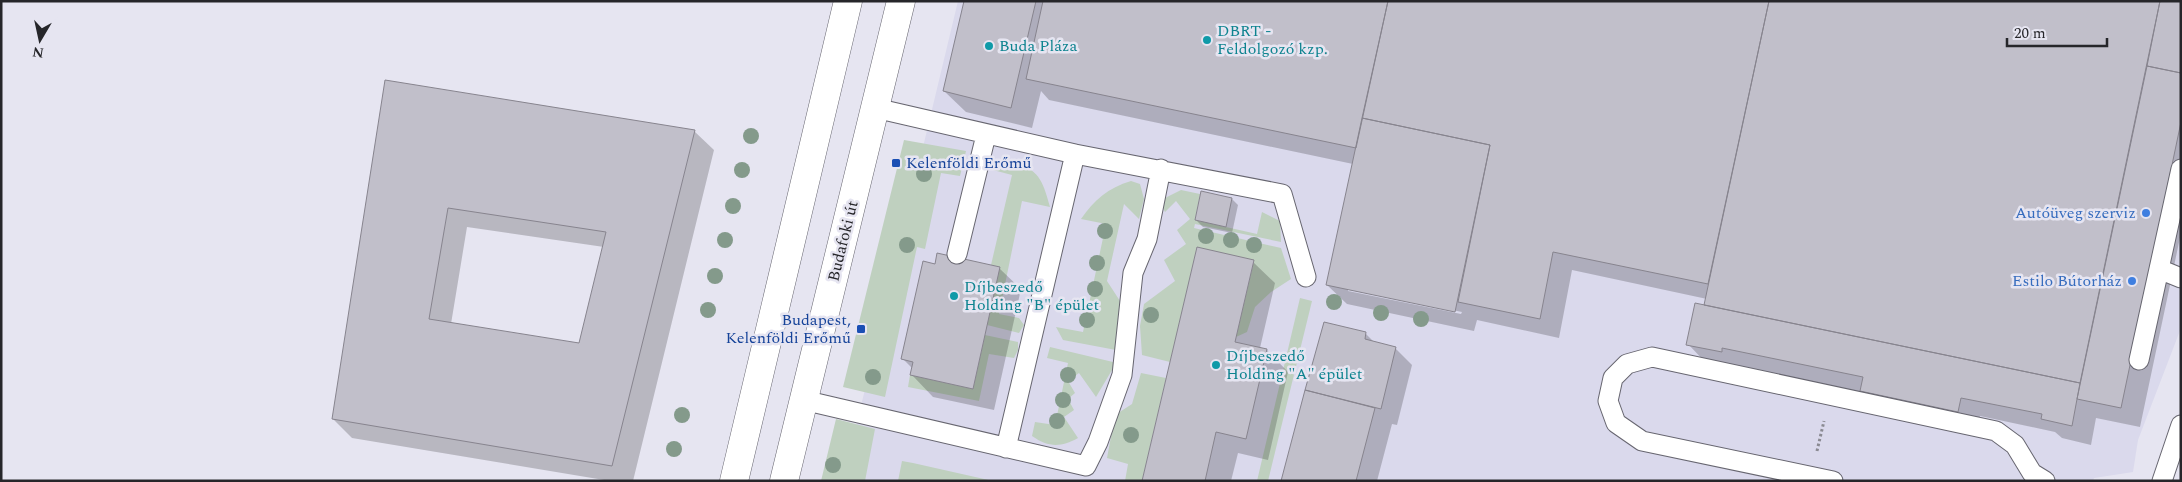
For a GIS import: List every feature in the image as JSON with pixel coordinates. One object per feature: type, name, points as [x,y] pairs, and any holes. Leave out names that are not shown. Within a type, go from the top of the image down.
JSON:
[{"type":"main road","points":[[734,481],[848,1]]},
{"type":"main road","name":"Budafoki út","points":[[784,481],[902,1]]},
{"type":"lane","points":[[875,108],[1075,154],[1282,194],[1306,277]]},
{"type":"lane","points":[[958,254],[986,134]]},
{"type":"lane","points":[[1006,448],[1075,154]]},
{"type":"lane","points":[[2139,360],[2181,169]]},
{"type":"lane","points":[[804,400],[1086,466],[1098,442],[1122,375],[1133,273],[1147,238],[1161,170]]},
{"type":"lane","points":[[2159,269],[2181,278]]},
{"type":"lane","points":[[1833,481],[1642,441],[1616,423],[1608,401],[1613,378],[1627,364],[1652,357],[1996,431],[2015,446],[2032,473],[2045,481]]},
{"type":"lane","points":[[2162,481],[2181,425]]},
{"type":"path","points":[[1812,476],[1830,396]]},
{"type":"shaded area","points":[[958,1],[2181,1],[2181,328],[2138,440],[2133,472],[2094,478],[2093,481],[843,481]]},
{"type":"green space","points":[[904,140],[966,151],[960,176],[941,173],[925,249],[917,247],[885,397],[843,387]]},
{"type":"green space","points":[[1000,159],[1029,168],[1035,173],[1047,195],[1050,207],[1022,201],[999,314],[1019,318],[1024,325],[1019,333],[987,325],[999,267],[991,265],[1012,175],[993,170],[994,163]]},
{"type":"green space","points":[[1131,181],[1140,184],[1144,199],[1139,219],[1124,204],[1107,281],[1120,301],[1116,350],[1063,340],[1056,327],[1083,332],[1106,224],[1081,219],[1091,206],[1108,191]]},
{"type":"green space","points":[[1181,190],[1200,194],[1195,220],[1257,234],[1262,212],[1280,221],[1281,242],[1195,224],[1194,228],[1281,248],[1291,279],[1271,292],[1255,307],[1247,332],[1236,337],[1254,261],[1197,248],[1170,362],[1142,355],[1140,326],[1144,304],[1175,281],[1164,260],[1186,244],[1177,230],[1190,219],[1176,201],[1165,212],[1161,204],[1165,198]]},
{"type":"green space","points":[[1300,298],[1312,301],[1268,481],[1257,481]]},
{"type":"green space","points":[[985,335],[1018,342],[1018,350],[1014,358],[989,354],[979,401],[908,387],[910,375],[973,389]]},
{"type":"green space","points":[[1050,347],[1113,362],[1115,365],[1096,397],[1079,373],[1068,381],[1075,393],[1068,399],[1074,410],[1064,417],[1078,438],[1060,445],[1049,444],[1032,436],[1035,422],[1055,425],[1068,363],[1047,358]]},
{"type":"green space","points":[[1141,373],[1166,378],[1142,481],[1125,481],[1128,464],[1107,458],[1115,415],[1132,404]]},
{"type":"green space","points":[[836,419],[875,429],[865,481],[821,481]]},
{"type":"green space","points":[[902,461],[913,463],[993,481],[898,481]]},
{"type":"building","name":"Buda Pláza","points":[[964,1],[1036,1],[1011,108],[943,91]]},
{"type":"building","name":"DBRT - Feldolgozó kzp.","points":[[1043,1],[1388,1],[1356,148],[1026,79]]},
{"type":"building","points":[[1388,1],[1769,1],[1708,284],[1553,252],[1540,319],[1458,302],[1490,145],[1362,118]]},
{"type":"building","points":[[1769,1],[2160,1],[2080,383],[1704,305]]},
{"type":"building","points":[[2160,1],[2181,1],[2181,73],[2147,66]]},
{"type":"building","points":[[2147,66],[2181,73],[2181,122],[2121,408],[2077,399]]},
{"type":"building","points":[[385,80],[695,130],[612,466],[332,419]],"holes":[[[448,208],[606,232],[579,343],[429,319]]]},
{"type":"building","points":[[1362,118],[1490,145],[1455,312],[1326,285]]},
{"type":"building","points":[[1201,191],[1232,198],[1226,227],[1195,220]]},
{"type":"building","name":"Díjbeszedő Holding \"A\" épület","points":[[1197,247],[1254,260],[1235,342],[1267,349],[1246,439],[1216,432],[1205,481],[1142,481]]},
{"type":"building","name":"Díjbeszedő Holding \"B\" épület","points":[[937,253],[1000,267],[973,389],[910,375],[913,362],[901,359],[923,261],[935,264]]},
{"type":"building","points":[[1695,303],[2080,383],[2072,426],[2041,419],[2042,414],[1961,398],[1958,412],[1860,391],[1863,377],[1722,348],[1722,352],[1686,345]]},
{"type":"building","points":[[1324,322],[1366,332],[1365,339],[1396,347],[1381,409],[1305,390]]},
{"type":"building","points":[[1305,390],[1375,408],[1356,481],[1281,481]]},
{"type":"place","name":"DBRT - Feldolgozó kzp.","points":[[1207,40]]},
{"type":"place","name":"Buda Pláza","points":[[989,46]]},
{"type":"place","name":"Kelenföldi Erőmű","points":[[896,163]]},
{"type":"place","name":"Autóüveg szerviz","points":[[2146,213]]},
{"type":"place","name":"Estilo Bútorház","points":[[2132,281]]},
{"type":"place","name":"Díjbeszedő Holding \"B\" épület","points":[[954,296]]},
{"type":"place","name":"Budapest, Kelenföldi Erőmű","points":[[861,329]]},
{"type":"place","name":"Díjbeszedő Holding \"A\" épület","points":[[1216,365]]}]
